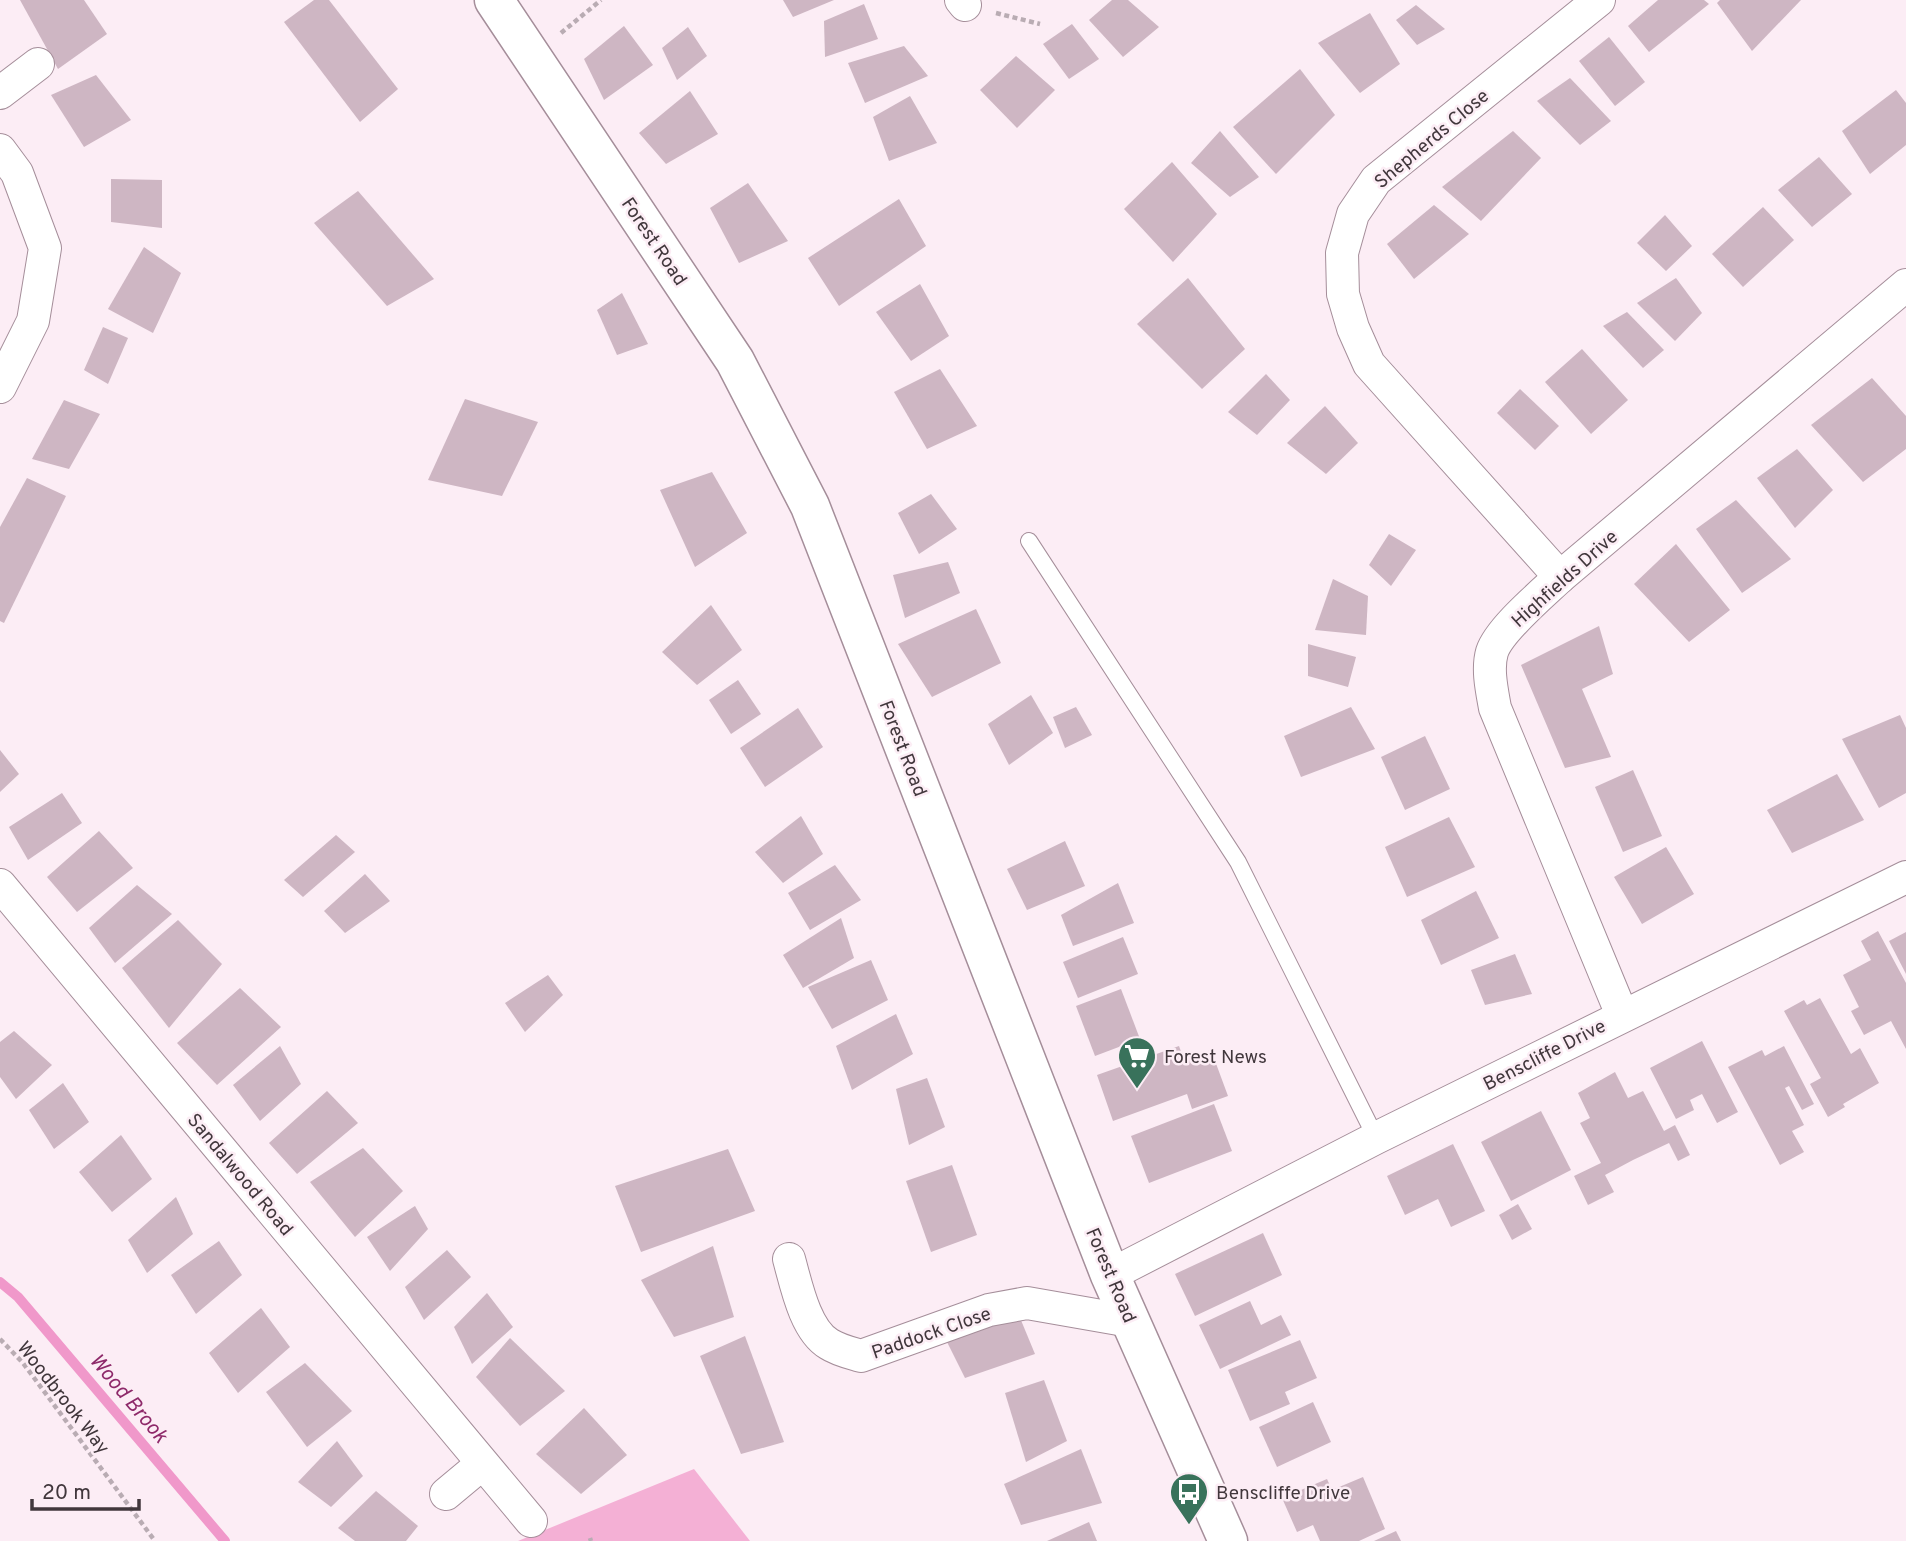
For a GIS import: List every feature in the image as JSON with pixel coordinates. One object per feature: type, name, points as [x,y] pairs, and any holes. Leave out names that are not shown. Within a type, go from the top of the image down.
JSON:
[{"type":"street","name":"Forest Road","points":[[494,0],[735,361],[810,506],[1110,1275],[1228,1541]]},
{"type":"street","name":"Shepherds Close","points":[[1560,577],[1368,363],[1353,328],[1343,294],[1342,253],[1353,214],[1376,180],[1599,0]]},
{"type":"street","points":[[0,93],[38,64]]},
{"type":"street","points":[[0,150],[17,173],[44,248],[33,321],[0,387]]},
{"type":"street","name":"Highfields Drive","points":[[1622,1015],[1495,708],[1491,678],[1492,651],[1509,626],[1560,577],[1906,285]]},
{"type":"street","name":"Benscliffe Drive","points":[[1110,1275],[1376,1138],[1906,877]]},
{"type":"street","name":"Sandalwood Road","points":[[0,885],[531,1521]]},
{"type":"street","name":"Paddock Close","points":[[789,1259],[801,1301],[814,1329],[827,1344],[861,1356],[989,1310],[1027,1303],[1130,1321]]},
{"type":"street","points":[[446,1494],[482,1464]]},
{"type":"lane","points":[[1029,541],[1238,862],[1376,1138]]},
{"type":"path","points":[[531,58],[601,0]]},
{"type":"path","points":[[963,2],[1040,24]]},
{"type":"path","name":"Woodbrook Way","points":[[0,1339],[23,1363],[155,1541]]},
{"type":"shaded area","points":[[694,1469],[750,1541],[518,1541]]},
{"type":"building","points":[[20,0],[84,0],[107,34],[58,69]]},
{"type":"building","points":[[314,0],[329,0],[398,89],[360,122],[284,22]]},
{"type":"building","points":[[783,0],[834,0],[793,17]]},
{"type":"building","points":[[1112,0],[1128,0],[1159,27],[1123,57],[1089,20]]},
{"type":"building","points":[[1658,0],[1704,0],[1709,4],[1649,52],[1628,26]]},
{"type":"building","points":[[1720,0],[1801,0],[1752,51],[1717,3]]},
{"type":"building","points":[[864,4],[878,39],[825,57],[824,21]]},
{"type":"building","points":[[1416,5],[1445,29],[1417,45],[1396,20]]},
{"type":"building","points":[[1370,13],[1400,64],[1360,93],[1318,43]]},
{"type":"building","points":[[1072,24],[1099,59],[1069,79],[1043,44]]},
{"type":"building","points":[[624,26],[653,65],[604,100],[584,59]]},
{"type":"building","points":[[688,27],[707,56],[677,80],[662,48]]},
{"type":"building","points":[[1609,37],[1645,82],[1615,106],[1579,61]]},
{"type":"building","points":[[904,46],[928,76],[865,103],[848,63]]},
{"type":"building","points":[[1016,56],[1055,90],[1017,128],[980,90]]},
{"type":"building","points":[[1300,69],[1335,115],[1276,174],[1233,127]]},
{"type":"building","points":[[96,75],[131,120],[84,147],[51,95]]},
{"type":"building","points":[[1570,78],[1611,121],[1580,145],[1537,101]]},
{"type":"building","points":[[1896,90],[1906,103],[1906,145],[1870,174],[1842,131]]},
{"type":"building","points":[[690,91],[718,134],[666,164],[639,133]]},
{"type":"building","points":[[910,96],[937,143],[889,161],[873,117]]},
{"type":"building","points":[[1220,131],[1259,177],[1230,197],[1191,163]]},
{"type":"building","points":[[1513,131],[1541,158],[1481,221],[1442,187]]},
{"type":"building","points":[[1819,157],[1852,194],[1812,227],[1778,190]]},
{"type":"building","points":[[1172,162],[1217,214],[1173,262],[1124,209]]},
{"type":"building","points":[[111,179],[162,180],[162,228],[111,222]]},
{"type":"building","points":[[748,183],[788,241],[739,263],[710,208]]},
{"type":"building","points":[[358,191],[434,279],[387,306],[314,223]]},
{"type":"building","points":[[899,199],[926,246],[839,306],[808,258]]},
{"type":"building","points":[[1434,205],[1469,234],[1414,279],[1387,244]]},
{"type":"building","points":[[1763,207],[1794,240],[1743,287],[1712,254]]},
{"type":"building","points":[[1665,215],[1692,246],[1666,271],[1637,243]]},
{"type":"building","points":[[144,247],[181,273],[153,333],[108,309]]},
{"type":"building","points":[[1188,278],[1245,349],[1202,389],[1137,324]]},
{"type":"building","points":[[1676,278],[1702,313],[1675,341],[1637,303]]},
{"type":"building","points":[[920,284],[949,336],[911,361],[876,312]]},
{"type":"building","points":[[622,293],[648,344],[617,355],[597,310]]},
{"type":"building","points":[[1627,312],[1664,350],[1643,368],[1603,326]]},
{"type":"building","points":[[103,327],[128,338],[108,384],[84,370]]},
{"type":"building","points":[[1582,349],[1628,400],[1591,434],[1545,382]]},
{"type":"building","points":[[940,369],[977,426],[927,449],[894,392]]},
{"type":"building","points":[[1266,374],[1290,400],[1257,435],[1228,412]]},
{"type":"building","points":[[1872,378],[1906,416],[1906,449],[1863,482],[1811,425]]},
{"type":"building","points":[[1520,389],[1559,426],[1535,450],[1497,413]]},
{"type":"building","points":[[465,399],[538,422],[502,496],[428,480]]},
{"type":"building","points":[[64,400],[100,414],[69,469],[32,459]]},
{"type":"building","points":[[1325,406],[1358,443],[1326,474],[1287,443]]},
{"type":"building","points":[[1797,449],[1833,490],[1795,528],[1757,478]]},
{"type":"building","points":[[712,472],[747,533],[695,567],[660,490]]},
{"type":"building","points":[[27,478],[66,496],[4,623],[0,621],[0,527]]},
{"type":"building","points":[[931,494],[957,529],[919,554],[898,513]]},
{"type":"building","points":[[1736,500],[1791,559],[1742,593],[1696,529]]},
{"type":"building","points":[[1389,534],[1416,550],[1391,586],[1369,565]]},
{"type":"building","points":[[1676,544],[1730,610],[1689,642],[1634,584]]},
{"type":"building","points":[[948,562],[960,593],[905,618],[893,575]]},
{"type":"building","points":[[1333,579],[1368,596],[1366,635],[1315,630]]},
{"type":"building","points":[[711,605],[742,650],[697,685],[662,652]]},
{"type":"building","points":[[976,609],[1001,663],[932,697],[898,644]]},
{"type":"building","points":[[1599,626],[1613,674],[1582,689],[1611,757],[1565,768],[1521,665]]},
{"type":"building","points":[[1308,644],[1356,657],[1348,687],[1308,676]]},
{"type":"building","points":[[738,680],[761,714],[731,734],[709,700]]},
{"type":"building","points":[[1031,695],[1053,733],[1009,765],[988,724]]},
{"type":"building","points":[[1076,707],[1092,735],[1065,748],[1053,717]]},
{"type":"building","points":[[1351,707],[1375,749],[1301,777],[1284,736]]},
{"type":"building","points":[[798,708],[823,747],[765,787],[740,748]]},
{"type":"building","points":[[1900,715],[1906,728],[1906,793],[1879,808],[1842,739]]},
{"type":"building","points":[[1425,736],[1450,789],[1405,810],[1381,757]]},
{"type":"building","points":[[0,750],[19,774],[0,792]]},
{"type":"building","points":[[1633,770],[1662,836],[1623,852],[1595,787]]},
{"type":"building","points":[[1837,774],[1864,820],[1792,853],[1767,810]]},
{"type":"building","points":[[62,793],[82,823],[28,860],[9,827]]},
{"type":"building","points":[[801,816],[823,854],[783,883],[755,852]]},
{"type":"building","points":[[1449,817],[1475,867],[1407,897],[1385,847]]},
{"type":"building","points":[[99,831],[133,868],[77,912],[47,877]]},
{"type":"building","points":[[336,835],[355,852],[303,897],[284,880]]},
{"type":"building","points":[[1065,841],[1085,886],[1027,910],[1007,869]]},
{"type":"building","points":[[1666,847],[1694,894],[1642,924],[1614,877]]},
{"type":"building","points":[[835,865],[861,900],[810,930],[788,893]]},
{"type":"building","points":[[365,874],[390,901],[345,933],[324,911]]},
{"type":"building","points":[[1118,883],[1134,923],[1073,946],[1061,915]]},
{"type":"building","points":[[137,885],[172,914],[115,963],[89,928]]},
{"type":"building","points":[[1476,891],[1499,938],[1441,965],[1421,920]]},
{"type":"building","points":[[841,918],[854,958],[803,988],[783,955]]},
{"type":"building","points":[[178,920],[222,964],[169,1028],[122,968]]},
{"type":"building","points":[[1878,931],[1906,983],[1906,1049],[1891,1021],[1864,1035],[1851,1011],[1859,1007],[1843,975],[1871,960],[1861,941]]},
{"type":"building","points":[[1906,932],[1906,974],[1889,941]]},
{"type":"building","points":[[1123,937],[1138,974],[1078,998],[1063,962]]},
{"type":"building","points":[[1515,954],[1532,994],[1485,1005],[1471,970]]},
{"type":"building","points":[[871,960],[888,1000],[832,1029],[808,987]]},
{"type":"building","points":[[548,975],[563,995],[525,1032],[505,1003]]},
{"type":"building","points":[[240,988],[281,1027],[217,1085],[177,1043]]},
{"type":"building","points":[[1121,989],[1140,1039],[1095,1056],[1076,1006]]},
{"type":"building","points":[[1820,998],[1851,1054],[1860,1048],[1879,1083],[1843,1104],[1845,1107],[1828,1117],[1810,1084],[1821,1078],[1784,1011],[1804,1000],[1807,1005]]},
{"type":"building","points":[[896,1014],[913,1054],[852,1090],[836,1046]]},
{"type":"building","points":[[14,1031],[52,1065],[16,1099],[0,1077],[0,1042]]},
{"type":"building","points":[[1702,1041],[1738,1112],[1717,1123],[1702,1094],[1690,1100],[1694,1110],[1676,1119],[1650,1068]]},
{"type":"building","points":[[280,1046],[301,1084],[260,1121],[233,1085]]},
{"type":"building","points":[[1179,1046],[1184,1060],[1211,1050],[1228,1096],[1192,1109],[1187,1094],[1113,1121],[1097,1075]]},
{"type":"building","points":[[1784,1046],[1814,1104],[1802,1110],[1789,1086],[1785,1088],[1804,1125],[1792,1131],[1804,1152],[1780,1165],[1728,1067],[1762,1050],[1765,1056]]},
{"type":"building","points":[[1615,1072],[1628,1098],[1643,1091],[1664,1131],[1675,1125],[1690,1155],[1678,1161],[1669,1143],[1633,1160],[1605,1175],[1614,1192],[1588,1205],[1574,1176],[1601,1163],[1580,1123],[1590,1118],[1578,1093]]},
{"type":"building","points":[[927,1078],[945,1127],[909,1145],[896,1089]]},
{"type":"building","points":[[63,1083],[89,1122],[54,1149],[29,1110]]},
{"type":"building","points":[[327,1091],[358,1123],[297,1174],[269,1143]]},
{"type":"building","points":[[1214,1104],[1232,1151],[1149,1183],[1131,1136]]},
{"type":"building","points":[[1541,1111],[1571,1170],[1511,1201],[1481,1142]]},
{"type":"building","points":[[121,1135],[152,1179],[112,1212],[79,1172]]},
{"type":"building","points":[[1453,1144],[1485,1211],[1451,1227],[1438,1199],[1405,1215],[1387,1176]]},
{"type":"building","points":[[363,1148],[403,1191],[355,1237],[310,1182]]},
{"type":"building","points":[[728,1149],[755,1211],[641,1252],[615,1186]]},
{"type":"building","points":[[952,1165],[977,1235],[931,1252],[906,1181]]},
{"type":"building","points":[[176,1197],[193,1234],[147,1273],[128,1240]]},
{"type":"building","points":[[1518,1204],[1532,1229],[1512,1240],[1499,1215]]},
{"type":"building","points":[[415,1206],[428,1229],[390,1271],[367,1237]]},
{"type":"building","points":[[1263,1233],[1282,1275],[1195,1316],[1175,1274]]},
{"type":"building","points":[[219,1241],[242,1275],[196,1314],[171,1275]]},
{"type":"building","points":[[713,1246],[734,1317],[674,1337],[641,1280]]},
{"type":"building","points":[[447,1250],[471,1277],[424,1320],[405,1287]]},
{"type":"building","points":[[487,1293],[513,1327],[472,1364],[454,1327]]},
{"type":"building","points":[[1250,1301],[1261,1325],[1281,1315],[1291,1335],[1220,1369],[1199,1325]]},
{"type":"building","points":[[261,1308],[290,1347],[238,1393],[209,1353]]},
{"type":"building","points":[[1018,1313],[1035,1354],[965,1378],[947,1342]]},
{"type":"building","points":[[745,1336],[784,1442],[741,1454],[700,1356]]},
{"type":"building","points":[[510,1338],[565,1391],[520,1426],[476,1377]]},
{"type":"building","points":[[1300,1340],[1317,1378],[1285,1392],[1290,1404],[1250,1421],[1228,1370]]},
{"type":"building","points":[[305,1363],[352,1411],[307,1447],[266,1392]]},
{"type":"building","points":[[1044,1380],[1067,1441],[1026,1462],[1005,1393]]},
{"type":"building","points":[[1313,1402],[1331,1442],[1277,1467],[1259,1427]]},
{"type":"building","points":[[584,1408],[627,1455],[581,1494],[536,1454]]},
{"type":"building","points":[[337,1441],[363,1476],[331,1507],[298,1482]]},
{"type":"building","points":[[1081,1449],[1102,1503],[1021,1525],[1004,1484]]},
{"type":"building","points":[[1363,1477],[1385,1529],[1359,1541],[1320,1541],[1313,1525],[1297,1532],[1282,1498],[1327,1479],[1332,1490]]},
{"type":"building","points":[[376,1491],[418,1526],[406,1541],[355,1541],[338,1528]]},
{"type":"building","points":[[1089,1522],[1097,1541],[1047,1541]]},
{"type":"building","points":[[1396,1531],[1401,1541],[1374,1541]]},
{"type":"waterway","name":"Wood Brook","points":[[0,1282],[18,1297],[225,1541]]},
{"type":"place","name":"Forest News","points":[[1137,1090]]},
{"type":"place","name":"Benscliffe Drive","points":[[1189,1526]]}]
